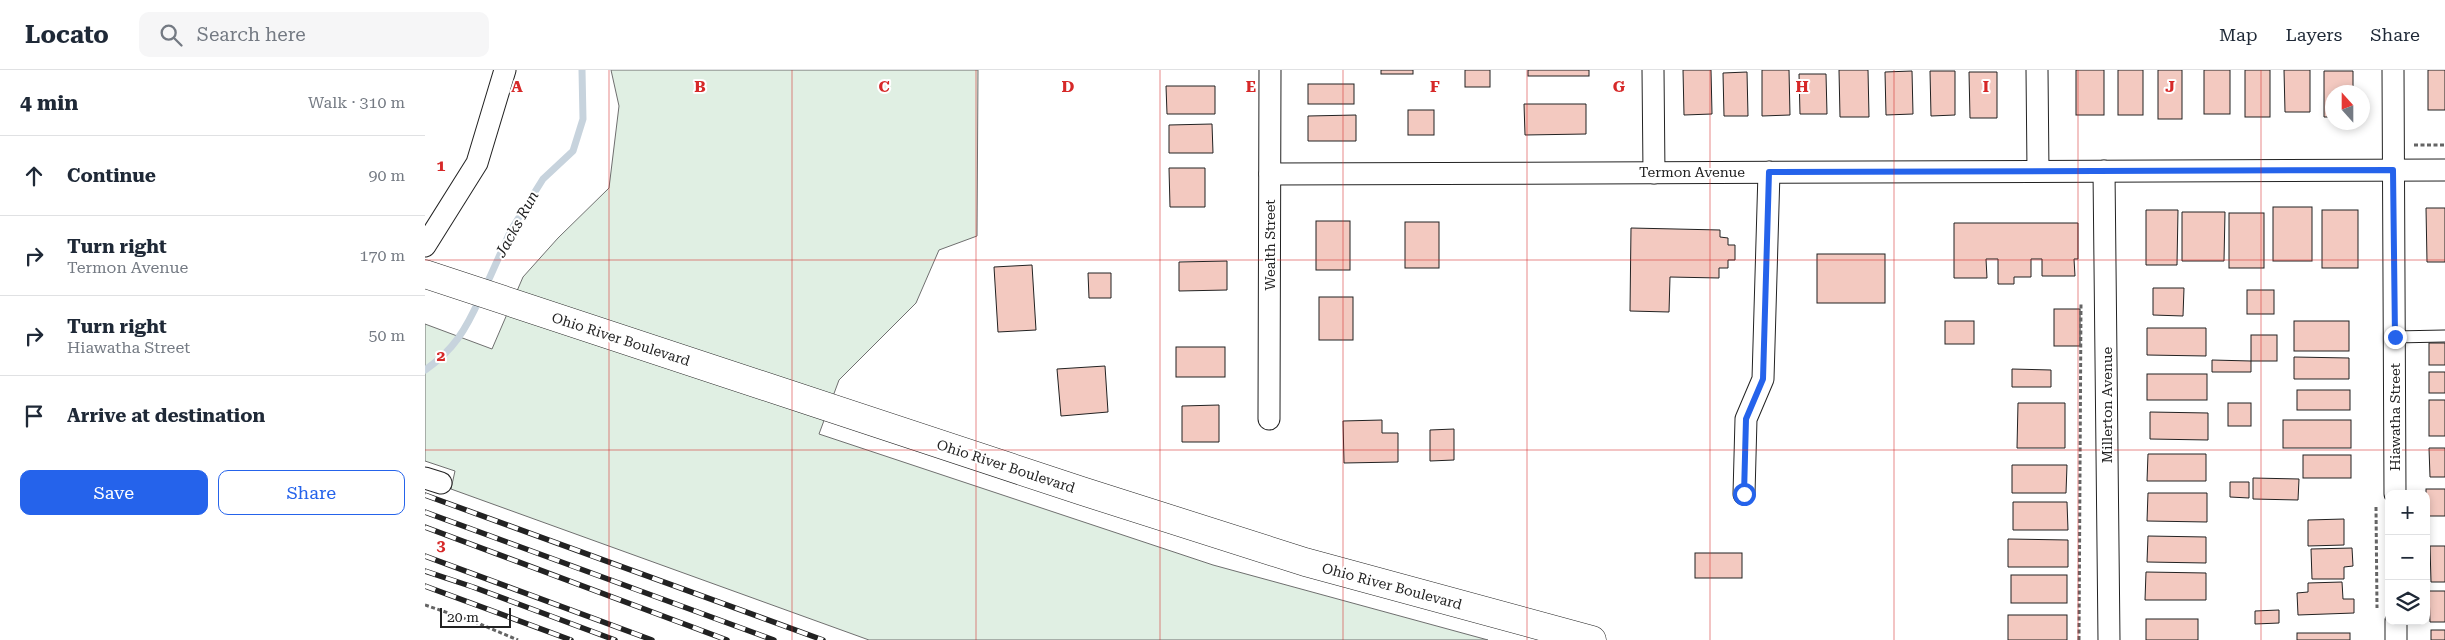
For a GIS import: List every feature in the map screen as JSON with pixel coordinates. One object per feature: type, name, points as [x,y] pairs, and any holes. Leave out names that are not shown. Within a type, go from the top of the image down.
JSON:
[{"type":"highway","name":"Ohio River Boulevard","points":[[425,274],[1305,562],[1592,640]]},
{"type":"street","points":[[425,246],[477,163],[505,70]]},
{"type":"street","name":"Wealth Street","points":[[1269,419],[1270,70]]},
{"type":"street","points":[[1653,70],[1654,173]]},
{"type":"street","points":[[2037,70],[2039,171]]},
{"type":"street","name":"Hiawatha Street","points":[[2393,70],[2395,490]]},
{"type":"street","name":"Termon Avenue","points":[[1270,174],[2445,170]]},
{"type":"street","name":"Millerton Avenue","points":[[2105,171],[2109,640]]},
{"type":"street","points":[[1744,494],[1746,419],[1763,379],[1769,172]]},
{"type":"street","points":[[2396,625],[2396,640]]},
{"type":"lane","points":[[2395,337],[2445,336]]},
{"type":"path","points":[[2414,145],[2445,145]]},
{"type":"path","points":[[425,605],[475,622],[518,640]]},
{"type":"green space","points":[[611,70],[978,70],[977,236],[939,250],[916,303],[839,380],[819,434],[1213,565],[1488,640],[869,640],[451,489],[455,471],[425,461],[425,324],[492,349],[523,277],[558,238],[609,188],[619,106]]},
{"type":"building","points":[[1381,70],[1413,70],[1413,74],[1381,74]]},
{"type":"building","points":[[1465,70],[1490,70],[1490,87],[1465,87]]},
{"type":"building","points":[[1528,70],[1589,70],[1589,76],[1528,76]]},
{"type":"building","points":[[1683,70],[1711,70],[1712,114],[1684,115]]},
{"type":"building","points":[[1762,70],[1789,70],[1790,115],[1762,116]]},
{"type":"building","points":[[1839,70],[1868,70],[1869,117],[1840,117]]},
{"type":"building","points":[[2076,70],[2104,70],[2104,115],[2076,115]]},
{"type":"building","points":[[2118,70],[2143,70],[2143,115],[2118,115]]},
{"type":"building","points":[[2158,70],[2182,70],[2182,119],[2158,119]]},
{"type":"building","points":[[2204,70],[2230,70],[2230,114],[2204,114]]},
{"type":"building","points":[[2245,70],[2270,70],[2270,117],[2245,117]]},
{"type":"building","points":[[2284,70],[2310,70],[2310,112],[2285,112]]},
{"type":"building","points":[[2428,70],[2445,70],[2445,110],[2428,110]]},
{"type":"building","points":[[1912,71],[1913,114],[1886,115],[1885,72]]},
{"type":"building","points":[[1930,71],[1955,71],[1955,115],[1931,116]]},
{"type":"building","points":[[2324,71],[2353,71],[2353,85],[2325,85],[2324,117]]},
{"type":"building","points":[[1747,72],[1748,116],[1724,116],[1723,73]]},
{"type":"building","points":[[1969,72],[1997,72],[1997,118],[1970,118]]},
{"type":"building","points":[[1799,74],[1826,74],[1827,114],[1800,114]]},
{"type":"building","points":[[1308,84],[1354,84],[1354,104],[1308,104]]},
{"type":"building","points":[[1166,86],[1215,86],[1215,114],[1167,114]]},
{"type":"building","points":[[1524,104],[1586,104],[1586,134],[1525,135]]},
{"type":"building","points":[[1408,110],[1434,110],[1434,135],[1408,135]]},
{"type":"building","points":[[1356,115],[1356,141],[1308,141],[1308,116]]},
{"type":"building","points":[[1212,124],[1213,153],[1169,153],[1169,125]]},
{"type":"building","points":[[1169,168],[1205,168],[1205,207],[1170,207]]},
{"type":"building","points":[[2273,207],[2312,207],[2312,261],[2273,261]]},
{"type":"building","points":[[2426,208],[2445,208],[2445,262],[2427,262]]},
{"type":"building","points":[[2146,210],[2178,210],[2177,265],[2146,265]]},
{"type":"building","points":[[2322,210],[2358,210],[2358,268],[2322,268]]},
{"type":"building","points":[[2182,212],[2225,212],[2224,261],[2182,261]]},
{"type":"building","points":[[2229,213],[2264,213],[2264,268],[2229,268]]},
{"type":"building","points":[[1316,221],[1350,221],[1350,270],[1316,270]]},
{"type":"building","points":[[1405,222],[1439,222],[1439,268],[1405,268]]},
{"type":"building","points":[[1954,223],[2078,223],[2078,259],[2074,259],[2075,276],[2042,276],[2042,259],[2031,259],[2031,277],[2014,277],[2014,284],[1998,284],[1998,259],[1986,259],[1987,278],[1954,278]]},
{"type":"building","points":[[1631,228],[1720,230],[1720,237],[1728,238],[1728,245],[1735,245],[1735,260],[1728,260],[1728,268],[1719,268],[1719,278],[1670,277],[1669,312],[1630,311]]},
{"type":"building","points":[[1817,254],[1885,254],[1885,303],[1817,303]]},
{"type":"building","points":[[1227,261],[1227,290],[1179,291],[1179,262]]},
{"type":"building","points":[[1032,265],[1036,330],[998,332],[994,267]]},
{"type":"building","points":[[1088,273],[1111,273],[1111,298],[1089,298]]},
{"type":"building","points":[[2153,288],[2184,288],[2183,316],[2153,315]]},
{"type":"building","points":[[2247,290],[2274,290],[2274,314],[2247,314]]},
{"type":"building","points":[[1319,297],[1353,297],[1353,340],[1319,340]]},
{"type":"building","points":[[2054,309],[2080,309],[2080,346],[2054,346]]},
{"type":"building","points":[[1945,321],[1974,321],[1974,344],[1945,344]]},
{"type":"building","points":[[2294,321],[2349,321],[2349,351],[2294,351]]},
{"type":"building","points":[[2147,328],[2206,328],[2206,356],[2147,355]]},
{"type":"building","points":[[2251,335],[2277,335],[2277,361],[2251,361]]},
{"type":"building","points":[[2429,343],[2445,343],[2445,365],[2429,365]]},
{"type":"building","points":[[1176,347],[1225,347],[1225,377],[1176,377]]},
{"type":"building","points":[[2294,357],[2349,358],[2349,379],[2294,379]]},
{"type":"building","points":[[2212,360],[2251,361],[2251,372],[2212,372]]},
{"type":"building","points":[[1105,366],[1108,412],[1061,416],[1057,369]]},
{"type":"building","points":[[2012,369],[2051,370],[2051,387],[2012,387]]},
{"type":"building","points":[[2429,372],[2445,372],[2445,393],[2429,393]]},
{"type":"building","points":[[2147,374],[2207,374],[2207,400],[2147,400]]},
{"type":"building","points":[[2297,390],[2350,390],[2350,410],[2297,410]]},
{"type":"building","points":[[2429,400],[2445,400],[2445,436],[2429,436]]},
{"type":"building","points":[[2018,403],[2065,403],[2065,448],[2017,448]]},
{"type":"building","points":[[2228,403],[2251,403],[2251,426],[2228,426]]},
{"type":"building","points":[[1219,405],[1219,442],[1182,442],[1182,406]]},
{"type":"building","points":[[2150,412],[2208,413],[2208,440],[2150,439]]},
{"type":"building","points":[[1382,420],[1382,433],[1398,433],[1398,462],[1344,463],[1343,421]]},
{"type":"building","points":[[2283,420],[2351,420],[2351,448],[2283,448]]},
{"type":"building","points":[[1454,429],[1454,460],[1430,461],[1430,430]]},
{"type":"building","points":[[2429,448],[2445,448],[2445,477],[2430,477]]},
{"type":"building","points":[[2148,454],[2206,454],[2206,481],[2147,481]]},
{"type":"building","points":[[2303,455],[2351,455],[2351,478],[2303,478]]},
{"type":"building","points":[[2012,465],[2067,465],[2066,493],[2012,493]]},
{"type":"building","points":[[2253,478],[2299,479],[2298,500],[2253,499]]},
{"type":"building","points":[[2230,482],[2249,482],[2249,498],[2230,497]]},
{"type":"building","points":[[2445,489],[2445,516],[2430,516],[2430,490],[2426,490]]},
{"type":"building","points":[[2148,493],[2207,493],[2207,522],[2147,521]]},
{"type":"building","points":[[2013,502],[2067,502],[2068,530],[2013,530]]},
{"type":"building","points":[[2344,519],[2344,545],[2308,546],[2308,520]]},
{"type":"building","points":[[2148,536],[2206,537],[2206,563],[2147,562]]},
{"type":"building","points":[[2008,539],[2068,540],[2068,567],[2008,567]]},
{"type":"building","points":[[2430,546],[2445,546],[2445,582],[2431,582]]},
{"type":"building","points":[[2352,548],[2353,566],[2344,567],[2344,579],[2312,579],[2311,549]]},
{"type":"building","points":[[1695,553],[1742,553],[1742,578],[1695,578]]},
{"type":"building","points":[[2146,572],[2206,573],[2206,600],[2145,600]]},
{"type":"building","points":[[2011,575],[2067,575],[2067,603],[2011,603]]},
{"type":"building","points":[[2342,582],[2343,599],[2354,599],[2354,613],[2298,615],[2297,593],[2308,592],[2308,583]]},
{"type":"building","points":[[2430,591],[2445,591],[2445,622],[2430,622]]},
{"type":"building","points":[[2279,610],[2279,623],[2255,624],[2255,611]]},
{"type":"building","points":[[2008,615],[2067,615],[2067,640],[2008,640]]},
{"type":"building","points":[[2146,619],[2198,619],[2198,640],[2146,640]]},
{"type":"building","points":[[2431,630],[2445,630],[2445,640],[2431,640]]},
{"type":"building","points":[[2297,633],[2350,633],[2350,640],[2297,640]]},
{"type":"waterway","name":"Jacks Run","points":[[485,288],[511,230],[543,179],[573,151],[583,119],[582,70]]},
{"type":"waterway","name":"Jacks Run","points":[[425,370],[444,355],[458,338],[470,320],[480,298]]},
{"type":"railway","points":[[425,495],[823,640]]},
{"type":"railway","points":[[425,512],[774,640]]},
{"type":"railway","points":[[425,527],[727,640]]},
{"type":"railway","points":[[425,556],[652,640]]},
{"type":"railway","points":[[425,571],[615,640]]},
{"type":"railway","points":[[425,586],[571,640]]},
{"type":"route","points":[[1744,494],[1746,419],[1763,379],[1769,172],[2393,170],[2395,337]]}]
